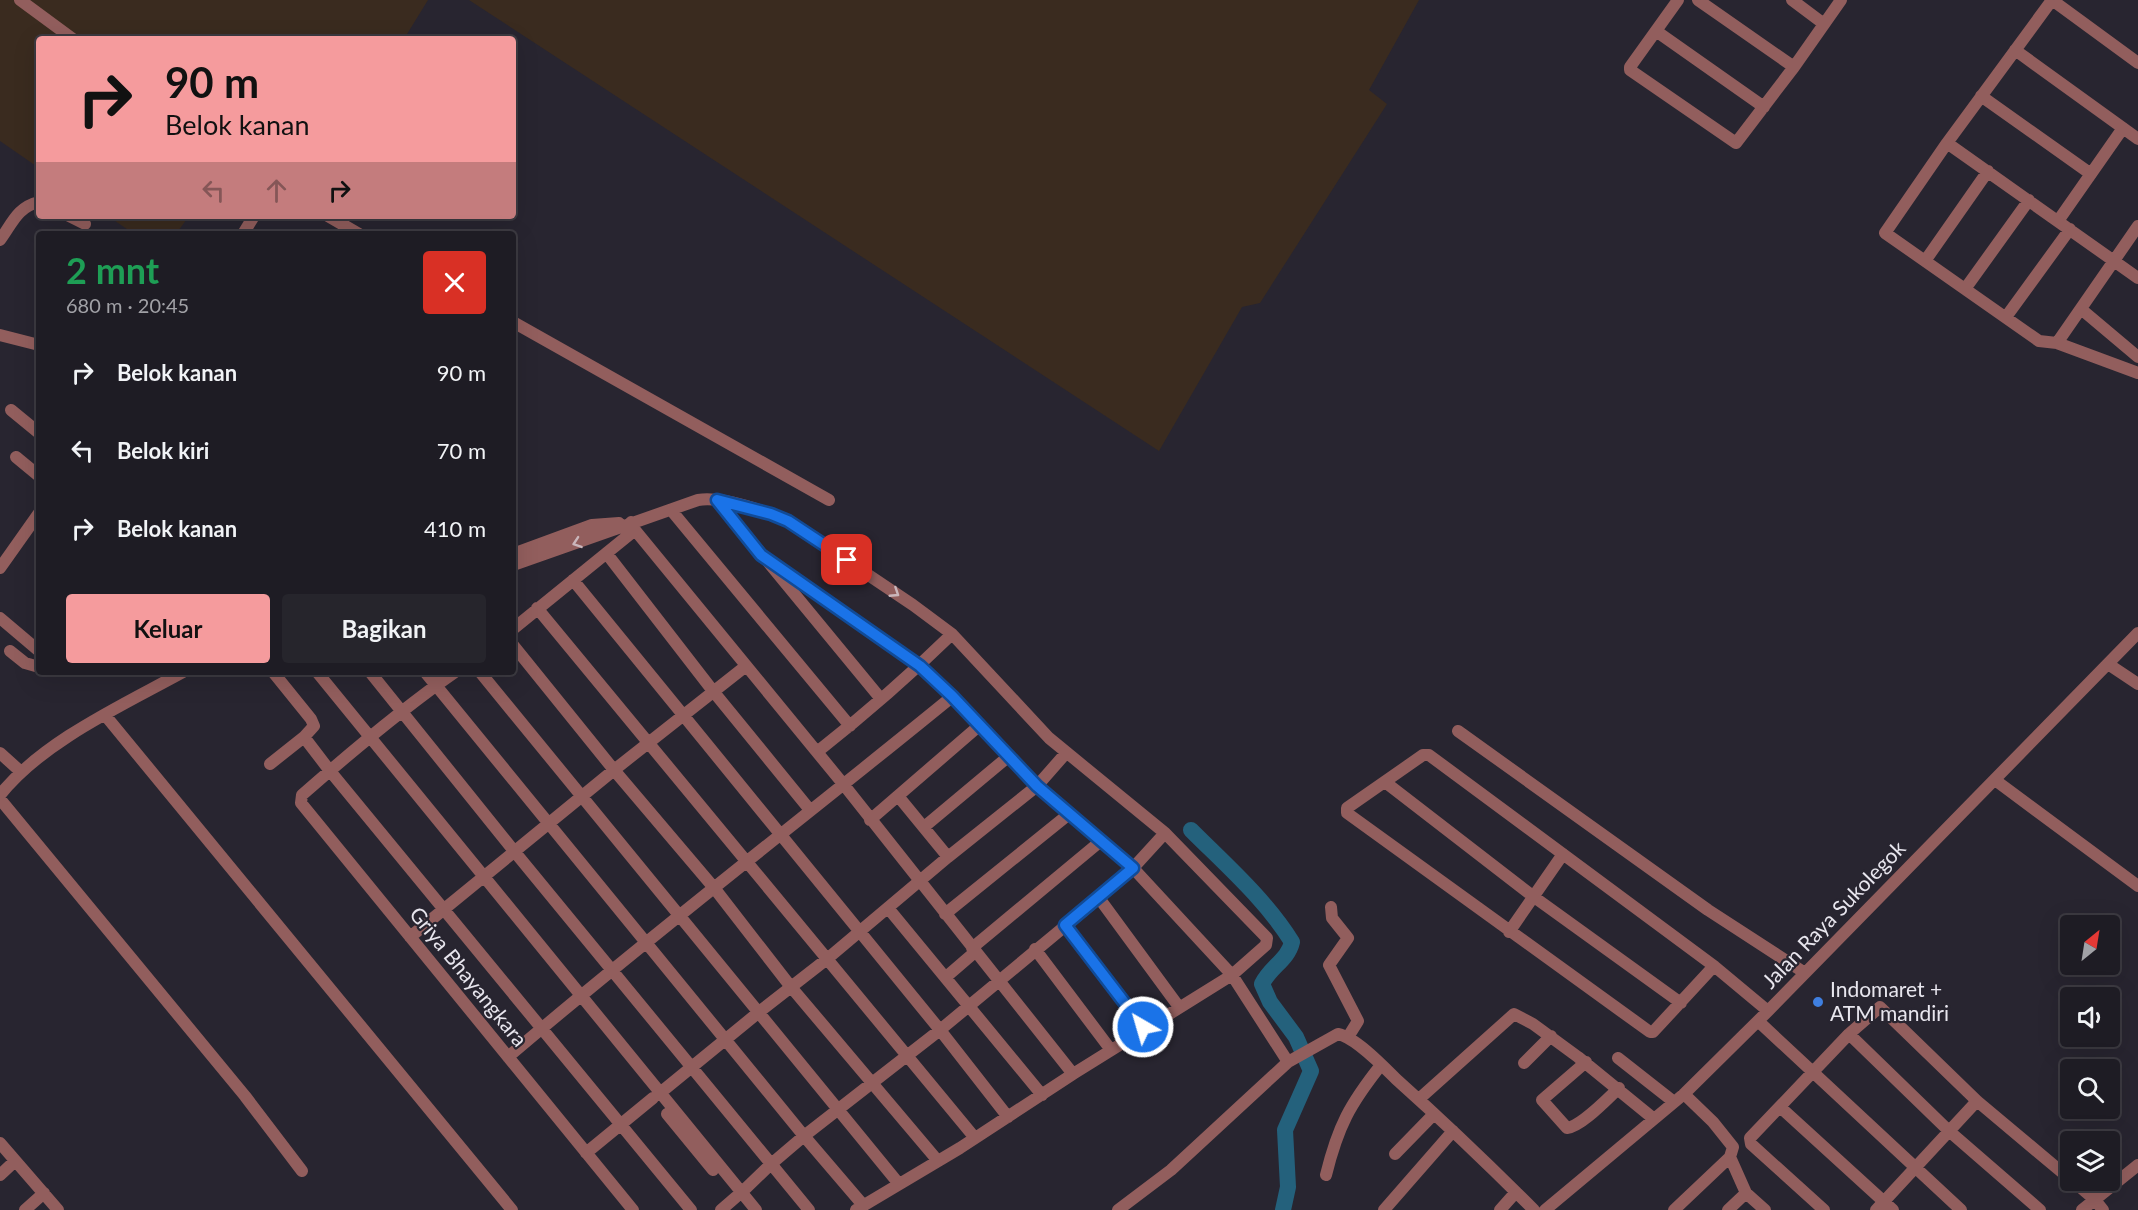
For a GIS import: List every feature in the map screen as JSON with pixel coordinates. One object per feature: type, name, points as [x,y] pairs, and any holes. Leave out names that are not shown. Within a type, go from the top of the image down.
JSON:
[{"type":"street","points":[[20,0],[69,36]]},
{"type":"street","points":[[1678,0],[1630,70],[1734,143],[1738,142],[1841,0]]},
{"type":"street","points":[[1698,0],[1794,67]]},
{"type":"street","points":[[1792,0],[1824,24]]},
{"type":"street","points":[[2138,63],[2052,0],[1980,96],[1885,232],[2040,341],[2057,343],[2138,373]]},
{"type":"street","points":[[1656,31],[1764,107]]},
{"type":"street","points":[[2015,50],[2138,139]]},
{"type":"street","points":[[1980,96],[2091,174]]},
{"type":"street","points":[[2058,221],[2123,128]]},
{"type":"street","points":[[1947,143],[2138,278]]},
{"type":"street","points":[[1925,261],[1988,171]]},
{"type":"street","points":[[1965,289],[2029,200]]},
{"type":"street","points":[[1,235],[21,210],[36,202]]},
{"type":"street","points":[[75,219],[85,224]]},
{"type":"street","points":[[333,219],[354,231]]},
{"type":"street","points":[[2057,343],[2138,226]]},
{"type":"street","points":[[2006,317],[2070,230]]},
{"type":"street","points":[[2081,309],[2138,357]]},
{"type":"street","points":[[516,324],[829,500]]},
{"type":"street","points":[[0,335],[36,344]]},
{"type":"street","points":[[10,410],[36,431]]},
{"type":"street","points":[[16,457],[36,474]]},
{"type":"street","points":[[428,675],[804,1136],[860,1208],[1232,975],[1266,945],[1268,940],[1165,833],[1049,738],[952,634],[788,521],[771,514],[717,500],[698,500],[516,564]]},
{"type":"street","points":[[717,500],[881,699]]},
{"type":"street","points":[[671,510],[850,726]]},
{"type":"street","points":[[0,568],[36,517]]},
{"type":"street","points":[[516,553],[592,525],[633,524]]},
{"type":"street","points":[[516,626],[607,554],[633,524]]},
{"type":"street","points":[[633,524],[1073,1074]]},
{"type":"street","points":[[607,554],[713,691],[810,810]]},
{"type":"street","points":[[761,555],[920,666],[952,696],[1037,786],[1133,868],[1232,975],[1294,1059]]},
{"type":"street","points":[[573,580],[940,1030],[1008,1117]]},
{"type":"street","points":[[537,608],[975,1138]]},
{"type":"street","points":[[0,618],[36,648]]},
{"type":"street","name":"Jalan Raya Sukolegok","points":[[1545,1210],[1679,1098],[1768,1011],[2138,633]]},
{"type":"street","points":[[817,752],[920,666],[952,634]]},
{"type":"street","points":[[516,649],[614,770],[715,889],[791,987],[938,1161]]},
{"type":"street","points":[[10,651],[25,663],[36,666]]},
{"type":"street","points":[[2108,664],[2138,684]]},
{"type":"street","points":[[410,937],[548,823],[746,666]]},
{"type":"street","points":[[178,675],[55,745],[20,771],[0,797],[245,1096],[302,1171]]},
{"type":"street","points":[[270,764],[313,728],[313,721],[275,675]]},
{"type":"street","points":[[310,675],[368,739]]},
{"type":"street","points":[[319,675],[480,880],[718,1169],[756,1210]]},
{"type":"street","points":[[372,675],[808,1210]]},
{"type":"street","points":[[330,771],[451,675]]},
{"type":"street","points":[[482,675],[899,1184]]},
{"type":"street","points":[[508,1057],[645,942],[715,889],[810,810],[844,786],[952,696]]},
{"type":"street","points":[[105,715],[512,1210]]},
{"type":"street","points":[[870,820],[980,724]]},
{"type":"street","points":[[1458,731],[1708,910],[1805,973]]},
{"type":"street","name":"Griya Bhayangkara","points":[[304,737],[691,1210]]},
{"type":"street","points":[[0,753],[20,771]]},
{"type":"street","points":[[586,1153],[1037,786],[1066,753]]},
{"type":"street","points":[[1714,966],[1653,1032],[1650,1032],[1347,813],[1347,808],[1423,754],[1429,755],[1714,966],[1768,1011]]},
{"type":"street","points":[[924,827],[1009,756]]},
{"type":"street","name":"Griya Bhayangkara","points":[[330,771],[302,795],[301,803],[633,1210]]},
{"type":"street","points":[[1995,780],[2138,886]]},
{"type":"street","points":[[1385,782],[1534,897],[1681,1003]]},
{"type":"street","points":[[898,796],[948,857]]},
{"type":"street","points":[[945,914],[1069,814]]},
{"type":"street","points":[[721,1210],[804,1136],[940,1030],[1099,898],[1133,868],[1165,833]]},
{"type":"street","points":[[946,977],[974,950],[1102,840]]},
{"type":"street","points":[[1509,932],[1563,854]]},
{"type":"street","points":[[1099,898],[1179,1007]]},
{"type":"street","points":[[1331,907],[1332,918],[1348,938],[1329,965],[1358,1021],[1348,1037]]},
{"type":"street","points":[[888,908],[1042,1095]]},
{"type":"street","points":[[1065,925],[1145,1029]]},
{"type":"street","points":[[1035,949],[1111,1050]]},
{"type":"street","points":[[1824,1210],[1751,1144],[1750,1138],[1812,1071],[1879,1007],[1883,1007],[1977,1101],[2060,1171]]},
{"type":"street","points":[[1419,1099],[1512,1015],[1518,1015],[1586,1062],[1654,1119]]},
{"type":"street","points":[[1758,1021],[1961,1210]]},
{"type":"street","points":[[1118,1210],[1171,1170],[1294,1059],[1334,1035],[1341,1034],[1348,1037],[1419,1099],[1534,1210]]},
{"type":"street","points":[[1849,1034],[1949,1131],[2040,1210]]},
{"type":"street","points":[[1524,1063],[1551,1036]]},
{"type":"street","points":[[1618,1058],[1679,1098],[1728,1138],[1733,1147],[1730,1157],[1674,1210]]},
{"type":"street","points":[[1586,1062],[1542,1100],[1567,1128],[1571,1128],[1586,1117],[1619,1088]]},
{"type":"street","points":[[1326,1175],[1332,1149],[1349,1108],[1381,1065]]},
{"type":"street","points":[[1780,1107],[1884,1207],[1914,1167],[1977,1101]]},
{"type":"street","points":[[1395,1154],[1434,1114]]},
{"type":"street","points":[[1384,1210],[1453,1131]]},
{"type":"street","points":[[0,1144],[58,1210]]},
{"type":"street","points":[[1730,1157],[1746,1193],[1765,1210]]},
{"type":"street","points":[[0,1174],[15,1161]]},
{"type":"street","points":[[2082,1210],[2099,1205],[2137,1169]]},
{"type":"street","points":[[2083,1191],[2099,1205]]},
{"type":"street","points":[[1500,1210],[1516,1192]]},
{"type":"street","points":[[25,1210],[44,1193]]},
{"type":"street","points":[[1728,1210],[1746,1193]]},
{"type":"street","points":[[739,1194],[746,1210]]},
{"type":"shaded area","points":[[0,0],[428,0],[406,36],[36,36],[36,166],[0,141]]},
{"type":"shaded area","points":[[469,0],[1419,0],[1369,90],[1387,104],[1260,303],[1242,307],[1159,451]]},
{"type":"shaded area","points":[[112,219],[187,219],[178,231],[130,231]]},
{"type":"waterway","points":[[1191,830],[1258,897],[1292,942],[1287,954],[1262,984],[1270,1002],[1296,1037],[1311,1071],[1285,1130],[1288,1187],[1283,1210]]},
{"type":"place","name":"Indomaret + ATM mandiri","points":[[1818,1002]]},
{"type":"route","points":[[847,560],[788,521],[771,514],[717,500],[761,555],[920,666],[980,724],[1037,786],[1133,868],[1065,925],[1143,1027]]}]
